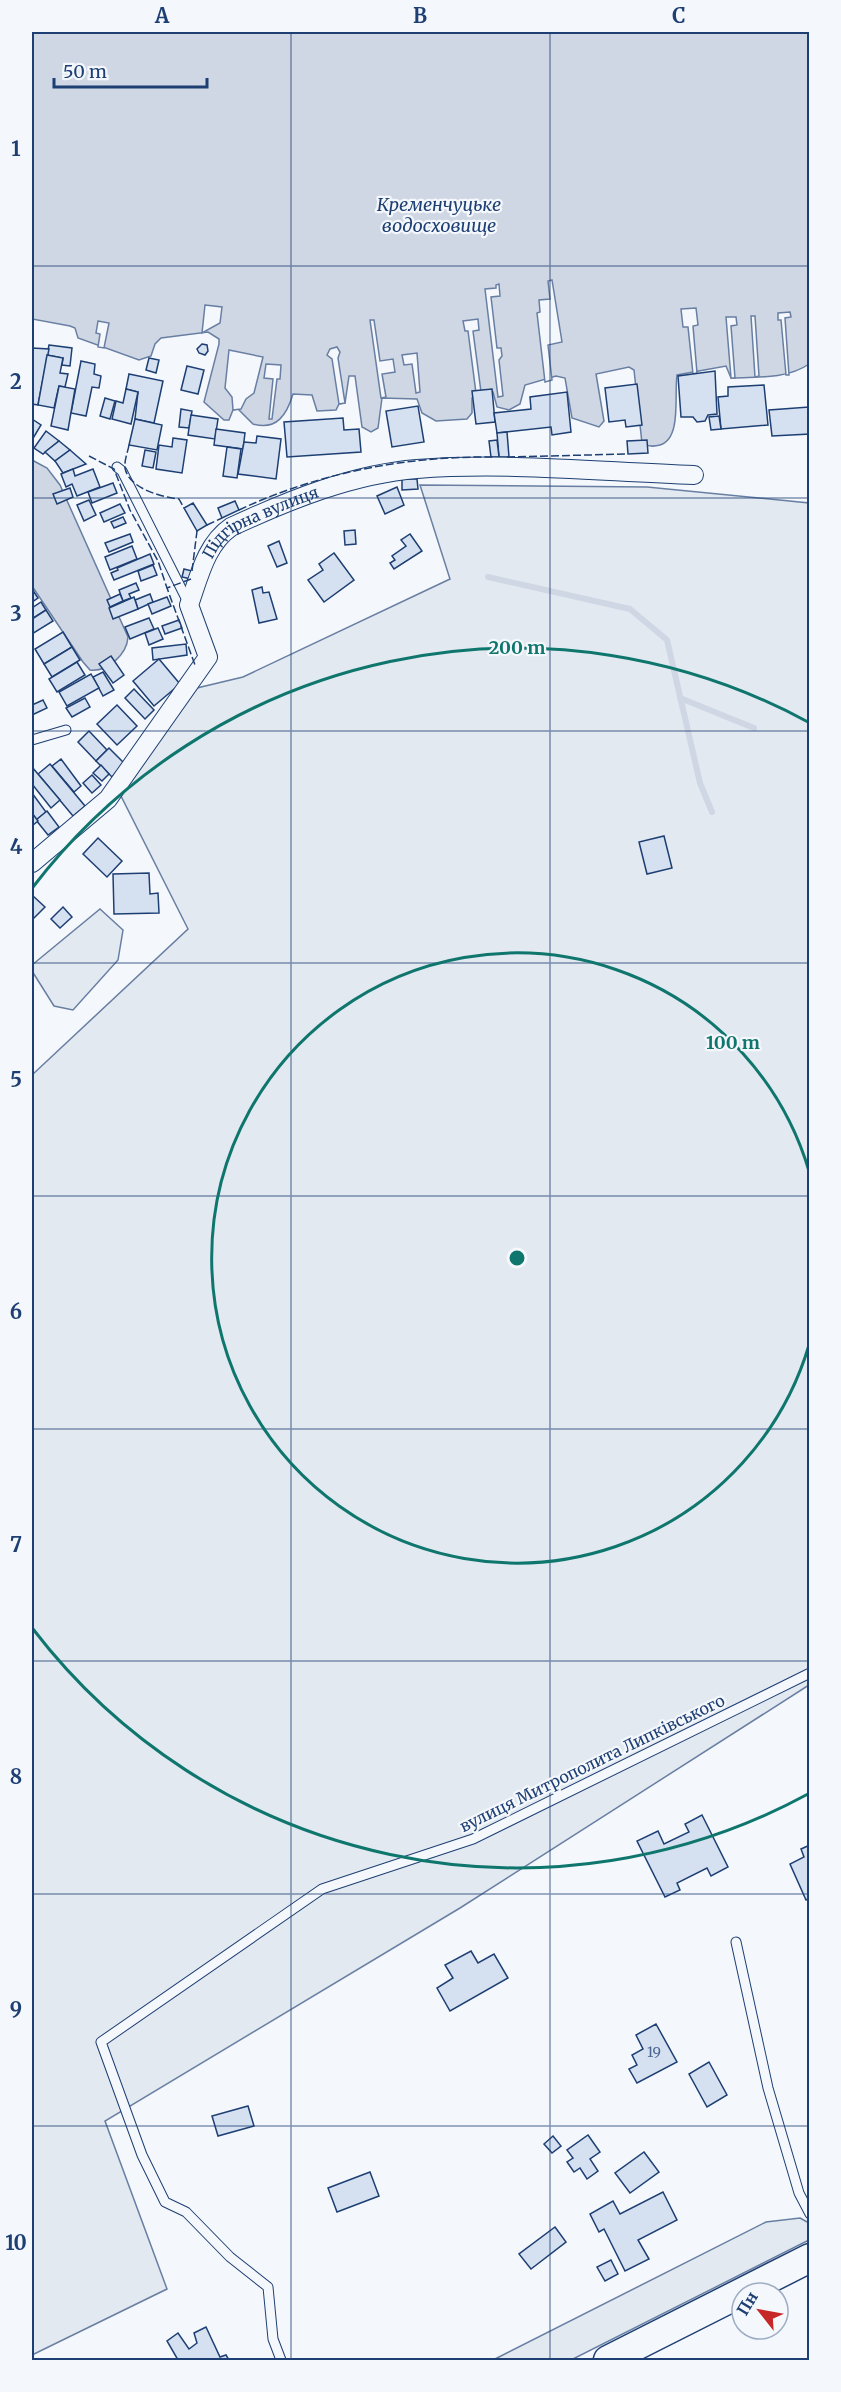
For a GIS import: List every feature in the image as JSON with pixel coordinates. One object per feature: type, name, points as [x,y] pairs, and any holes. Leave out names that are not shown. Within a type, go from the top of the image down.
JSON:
[{"type":"main road","points":[[608,2361],[810,2258]]},
{"type":"street","name":"Підгірна вулиця","points":[[189,605],[206,558],[223,533],[293,499],[361,479],[416,469],[459,468],[694,475]]},
{"type":"street","points":[[32,863],[108,800],[208,657],[189,605]]},
{"type":"lane","points":[[117,467],[122,471],[189,605]]},
{"type":"lane","points":[[32,740],[66,730]]},
{"type":"lane","name":"вулиця Митрополита Липківського","points":[[281,2361],[273,2339],[268,2287],[230,2257],[186,2212],[165,2202],[142,2155],[101,2042],[322,1889],[473,1839],[810,1673]]},
{"type":"lane","points":[[736,1942],[768,2088],[798,2193],[810,2214]]},
{"type":"shaded area","points":[[420,485],[647,487],[809,503],[809,1685],[460,1908],[105,2121],[167,2289],[32,2355],[32,1075],[188,929],[120,794],[197,688],[243,677],[450,579]]},
{"type":"shaded area","points":[[100,909],[123,930],[118,960],[73,1010],[54,1006],[32,971],[32,965]]},
{"type":"shaded area","points":[[800,2218],[809,2223],[809,2240],[571,2360],[493,2360],[766,2222]]},
{"type":"water","name":"Кременчуцьке водосховище","points":[[32,32],[809,32],[809,364],[801,369],[772,376],[731,378],[726,366],[677,375],[676,415],[672,434],[667,441],[655,446],[642,443],[634,370],[629,367],[596,374],[604,421],[599,427],[572,418],[565,378],[556,376],[525,385],[520,404],[509,410],[497,407],[493,392],[476,393],[472,398],[472,413],[467,419],[436,421],[422,413],[417,399],[382,398],[378,428],[371,432],[362,427],[355,376],[349,376],[345,403],[339,404],[336,410],[317,411],[312,395],[293,394],[288,408],[275,423],[261,426],[253,424],[238,409],[233,410],[229,420],[224,420],[204,402],[219,344],[219,339],[208,332],[161,338],[155,344],[151,356],[139,360],[78,338],[75,328],[70,326],[32,319]]},
{"type":"water","points":[[32,460],[47,468],[60,485],[128,637],[124,650],[115,661],[97,670],[90,670],[83,662],[32,586]]},
{"type":"pier","points":[[552,280],[562,342],[548,345],[552,380],[545,382],[537,313],[540,312],[539,300],[550,299],[548,281]]},
{"type":"pier","points":[[499,284],[500,296],[491,297],[497,348],[501,348],[502,356],[499,360],[503,396],[498,397],[485,289],[496,288]]},
{"type":"pier","points":[[205,305],[222,307],[220,323],[202,333]]},
{"type":"pier","points":[[696,308],[698,325],[693,326],[697,373],[693,374],[688,327],[683,327],[681,309]]},
{"type":"pier","points":[[790,312],[791,317],[785,318],[789,375],[786,375],[781,320],[778,320],[778,313]]},
{"type":"pier","points":[[751,316],[755,316],[759,376],[755,377]]},
{"type":"pier","points":[[726,317],[736,317],[737,325],[731,326],[735,378],[731,378]]},
{"type":"pier","points":[[478,319],[479,330],[473,331],[481,392],[476,393],[468,331],[465,331],[463,321]]},
{"type":"pier","points":[[370,320],[374,320],[380,361],[393,359],[395,372],[382,374],[386,397],[381,398]]},
{"type":"pier","points":[[98,321],[109,323],[104,348],[98,347],[100,334],[96,333]]},
{"type":"pier","points":[[337,347],[340,352],[338,358],[345,403],[339,404],[332,359],[327,355],[330,349]]},
{"type":"pier","points":[[229,350],[263,357],[254,393],[246,399],[241,409],[233,410],[232,397],[225,388]]},
{"type":"pier","points":[[417,353],[420,392],[416,393],[412,364],[404,365],[402,355]]},
{"type":"pier","points":[[266,364],[281,365],[272,419],[269,419],[273,379],[264,378]]},
{"type":"building","points":[[202,344],[207,345],[208,351],[205,355],[199,353],[197,349]]},
{"type":"building","points":[[49,345],[72,348],[70,366],[62,365],[63,358],[47,355]]},
{"type":"building","points":[[32,348],[49,349],[38,405],[32,404]]},
{"type":"building","points":[[47,355],[63,358],[60,373],[68,374],[65,387],[59,386],[54,408],[38,405]]},
{"type":"building","points":[[149,358],[159,360],[156,373],[146,370]]},
{"type":"building","points":[[81,361],[95,364],[94,374],[101,376],[99,388],[92,387],[86,416],[71,413]]},
{"type":"building","points":[[187,366],[204,370],[198,394],[181,390]]},
{"type":"building","points":[[715,371],[717,414],[708,415],[705,421],[697,422],[693,417],[681,417],[678,376]]},
{"type":"building","points":[[129,374],[163,381],[154,423],[135,419],[138,392],[126,389]]},
{"type":"building","points":[[637,384],[642,425],[626,427],[625,420],[609,422],[605,388]]},
{"type":"building","points":[[764,385],[768,425],[721,429],[718,397],[728,396],[728,387]]},
{"type":"building","points":[[59,386],[75,389],[68,430],[51,426]]},
{"type":"building","points":[[126,389],[138,392],[131,424],[112,419],[116,401],[123,403]]},
{"type":"building","points":[[492,389],[495,422],[476,424],[472,391]]},
{"type":"building","points":[[567,392],[571,432],[552,435],[551,427],[497,433],[494,413],[531,409],[530,397]]},
{"type":"building","points":[[105,398],[115,401],[110,419],[100,416]]},
{"type":"building","points":[[418,406],[424,442],[392,447],[386,411]]},
{"type":"building","points":[[809,407],[810,434],[772,436],[769,410]]},
{"type":"building","points":[[181,409],[192,411],[189,428],[179,427]]},
{"type":"building","points":[[191,415],[218,419],[215,439],[188,435]]},
{"type":"building","points":[[719,416],[721,429],[711,430],[709,417]]},
{"type":"building","points":[[343,418],[344,430],[359,429],[361,452],[287,457],[284,422]]},
{"type":"building","points":[[32,419],[41,425],[32,440]]},
{"type":"building","points":[[135,419],[162,425],[157,450],[129,445]]},
{"type":"building","points":[[216,429],[245,433],[243,449],[214,445]]},
{"type":"building","points":[[46,431],[59,441],[43,454],[34,448]]},
{"type":"building","points":[[507,432],[509,457],[499,457],[497,433]]},
{"type":"building","points":[[257,436],[281,439],[276,479],[238,474],[244,442],[256,443]]},
{"type":"building","points":[[173,438],[187,440],[182,473],[156,469],[159,445],[172,447]]},
{"type":"building","points":[[497,440],[499,457],[491,457],[489,441]]},
{"type":"building","points":[[647,440],[648,453],[628,454],[627,441]]},
{"type":"building","points":[[59,441],[70,450],[55,461],[45,452]]},
{"type":"building","points":[[227,447],[241,449],[237,478],[223,476]]},
{"type":"building","points":[[70,450],[86,464],[63,473],[55,461]]},
{"type":"building","points":[[145,450],[156,452],[153,468],[142,466]]},
{"type":"building","points":[[73,469],[75,476],[93,469],[100,487],[77,496],[72,484],[66,487],[61,474]]},
{"type":"building","points":[[402,479],[417,479],[418,489],[402,490]]},
{"type":"building","points":[[113,483],[117,493],[92,503],[88,492]]},
{"type":"building","points":[[397,487],[404,505],[385,514],[377,496]]},
{"type":"building","points":[[70,488],[73,497],[57,504],[53,494]]},
{"type":"building","points":[[89,500],[96,515],[84,521],[77,505]]},
{"type":"building","points":[[235,501],[239,510],[222,518],[218,508]]},
{"type":"building","points":[[193,503],[207,525],[197,531],[184,508]]},
{"type":"building","points":[[120,504],[125,513],[104,522],[100,513]]},
{"type":"building","points":[[123,517],[126,523],[114,528],[111,522]]},
{"type":"building","points":[[355,530],[356,544],[345,545],[344,531]]},
{"type":"building","points":[[130,534],[133,542],[109,552],[105,543]]},
{"type":"building","points":[[410,534],[422,551],[394,569],[390,563],[395,560],[392,556],[406,546],[401,540]]},
{"type":"building","points":[[279,541],[287,563],[277,567],[268,546]]},
{"type":"building","points":[[132,546],[137,559],[110,570],[105,557]]},
{"type":"building","points":[[334,553],[354,580],[324,602],[308,580],[323,570],[319,564]]},
{"type":"building","points":[[150,554],[154,564],[114,580],[111,573],[118,570],[117,568]]},
{"type":"building","points":[[153,565],[157,575],[141,581],[138,571]]},
{"type":"building","points":[[184,569],[192,571],[191,579],[182,577]]},
{"type":"building","points":[[136,583],[139,590],[129,594],[131,598],[123,601],[119,590]]},
{"type":"building","points":[[262,587],[263,593],[269,592],[277,619],[259,623],[252,590]]},
{"type":"building","points":[[32,589],[38,598],[32,602]]},
{"type":"building","points":[[120,594],[123,601],[110,607],[107,600]]},
{"type":"building","points":[[150,594],[153,602],[138,609],[135,600]]},
{"type":"building","points":[[134,597],[138,609],[113,619],[109,608]]},
{"type":"building","points":[[167,597],[171,606],[152,614],[148,604]]},
{"type":"building","points":[[41,602],[46,610],[32,619],[32,608]]},
{"type":"building","points":[[46,610],[53,621],[32,634],[32,619]]},
{"type":"building","points":[[149,618],[154,629],[130,639],[125,627]]},
{"type":"building","points":[[179,620],[182,628],[165,634],[162,626]]},
{"type":"building","points":[[158,628],[163,639],[149,645],[145,633]]},
{"type":"building","points":[[63,632],[72,647],[44,664],[35,649]]},
{"type":"building","points":[[186,644],[187,655],[153,660],[152,648]]},
{"type":"building","points":[[72,647],[80,660],[52,677],[44,664]]},
{"type":"building","points":[[111,656],[124,675],[113,683],[99,664]]},
{"type":"building","points":[[159,659],[180,684],[154,706],[133,681]]},
{"type":"building","points":[[77,662],[85,675],[57,692],[49,679]]},
{"type":"building","points":[[103,672],[114,690],[103,696],[93,677]]},
{"type":"building","points":[[91,674],[99,688],[67,706],[59,692]]},
{"type":"building","points":[[134,689],[154,710],[145,719],[125,698]]},
{"type":"building","points":[[85,698],[90,707],[72,717],[66,708]]},
{"type":"building","points":[[43,700],[47,708],[32,715],[32,705]]},
{"type":"building","points":[[117,705],[137,726],[117,745],[97,724]]},
{"type":"building","points":[[89,731],[107,750],[96,761],[78,742]]},
{"type":"building","points":[[109,748],[124,763],[112,777],[96,761]]},
{"type":"building","points":[[61,759],[81,786],[74,792],[52,766]]},
{"type":"building","points":[[50,764],[85,806],[73,816],[38,774]]},
{"type":"building","points":[[101,765],[109,774],[102,781],[93,773]]},
{"type":"building","points":[[32,767],[60,800],[51,808],[32,784]]},
{"type":"building","points":[[92,775],[101,785],[92,793],[83,783]]},
{"type":"building","points":[[32,793],[46,812],[36,820],[32,813]]},
{"type":"building","points":[[47,811],[59,827],[48,835],[36,820]]},
{"type":"building","points":[[32,813],[38,821],[32,826]]},
{"type":"building","points":[[664,836],[672,868],[647,874],[639,842]]},
{"type":"building","points":[[98,838],[122,861],[107,877],[83,854]]},
{"type":"building","points":[[149,873],[150,894],[158,893],[159,913],[114,914],[113,874]]},
{"type":"building","points":[[32,895],[45,907],[32,920]]},
{"type":"building","points":[[63,907],[72,917],[60,928],[51,919]]},
{"type":"building","points":[[702,1815],[728,1867],[711,1876],[707,1868],[677,1883],[680,1890],[665,1897],[637,1841],[658,1831],[664,1844],[689,1832],[685,1824]]},
{"type":"building","points":[[810,1845],[810,1898],[806,1900],[790,1864],[804,1857],[801,1849]]},
{"type":"building","points":[[471,1951],[478,1963],[494,1954],[508,1978],[450,2011],[437,1988],[453,1978],[445,1965]]},
{"type":"building","points":[[656,2024],[677,2062],[637,2083],[629,2069],[637,2065],[632,2055],[643,2049],[636,2035]]},
{"type":"building","points":[[709,2062],[727,2095],[707,2107],[689,2074]]},
{"type":"building","points":[[248,2106],[254,2126],[218,2136],[212,2116]]},
{"type":"building","points":[[588,2135],[600,2152],[590,2159],[598,2171],[587,2179],[580,2168],[574,2172],[567,2162],[573,2158],[567,2150]]},
{"type":"building","points":[[553,2136],[561,2146],[552,2153],[544,2144]]},
{"type":"building","points":[[644,2152],[659,2172],[630,2193],[615,2173]]},
{"type":"building","points":[[370,2172],[379,2196],[337,2212],[328,2188]]},
{"type":"building","points":[[663,2192],[677,2220],[638,2240],[649,2259],[625,2271],[604,2229],[599,2232],[590,2214],[613,2201],[620,2214]]},
{"type":"building","points":[[555,2227],[566,2242],[531,2269],[519,2254]]},
{"type":"building","points":[[611,2260],[618,2274],[605,2281],[597,2267]]},
{"type":"building","points":[[206,2327],[220,2357],[226,2355],[229,2360],[178,2360],[167,2341],[178,2333],[189,2349],[197,2343],[194,2333]]},
{"type":"waterway","points":[[488,577],[630,609],[667,640],[700,783],[712,812]]},
{"type":"waterway","points":[[680,698],[754,728]]},
{"type":"fence","points":[[129,445],[125,468],[133,481],[147,491],[179,499],[184,508]]},
{"type":"fence","points":[[507,457],[628,454]]},
{"type":"fence","points":[[89,456],[114,469],[130,510],[158,561],[167,588]]},
{"type":"fence","points":[[239,510],[301,486],[364,469],[429,460],[495,457]]},
{"type":"fence","points":[[207,525],[222,518]]},
{"type":"fence","points":[[192,571],[197,531]]},
{"type":"fence","points":[[191,579],[167,588],[195,665]]}]
